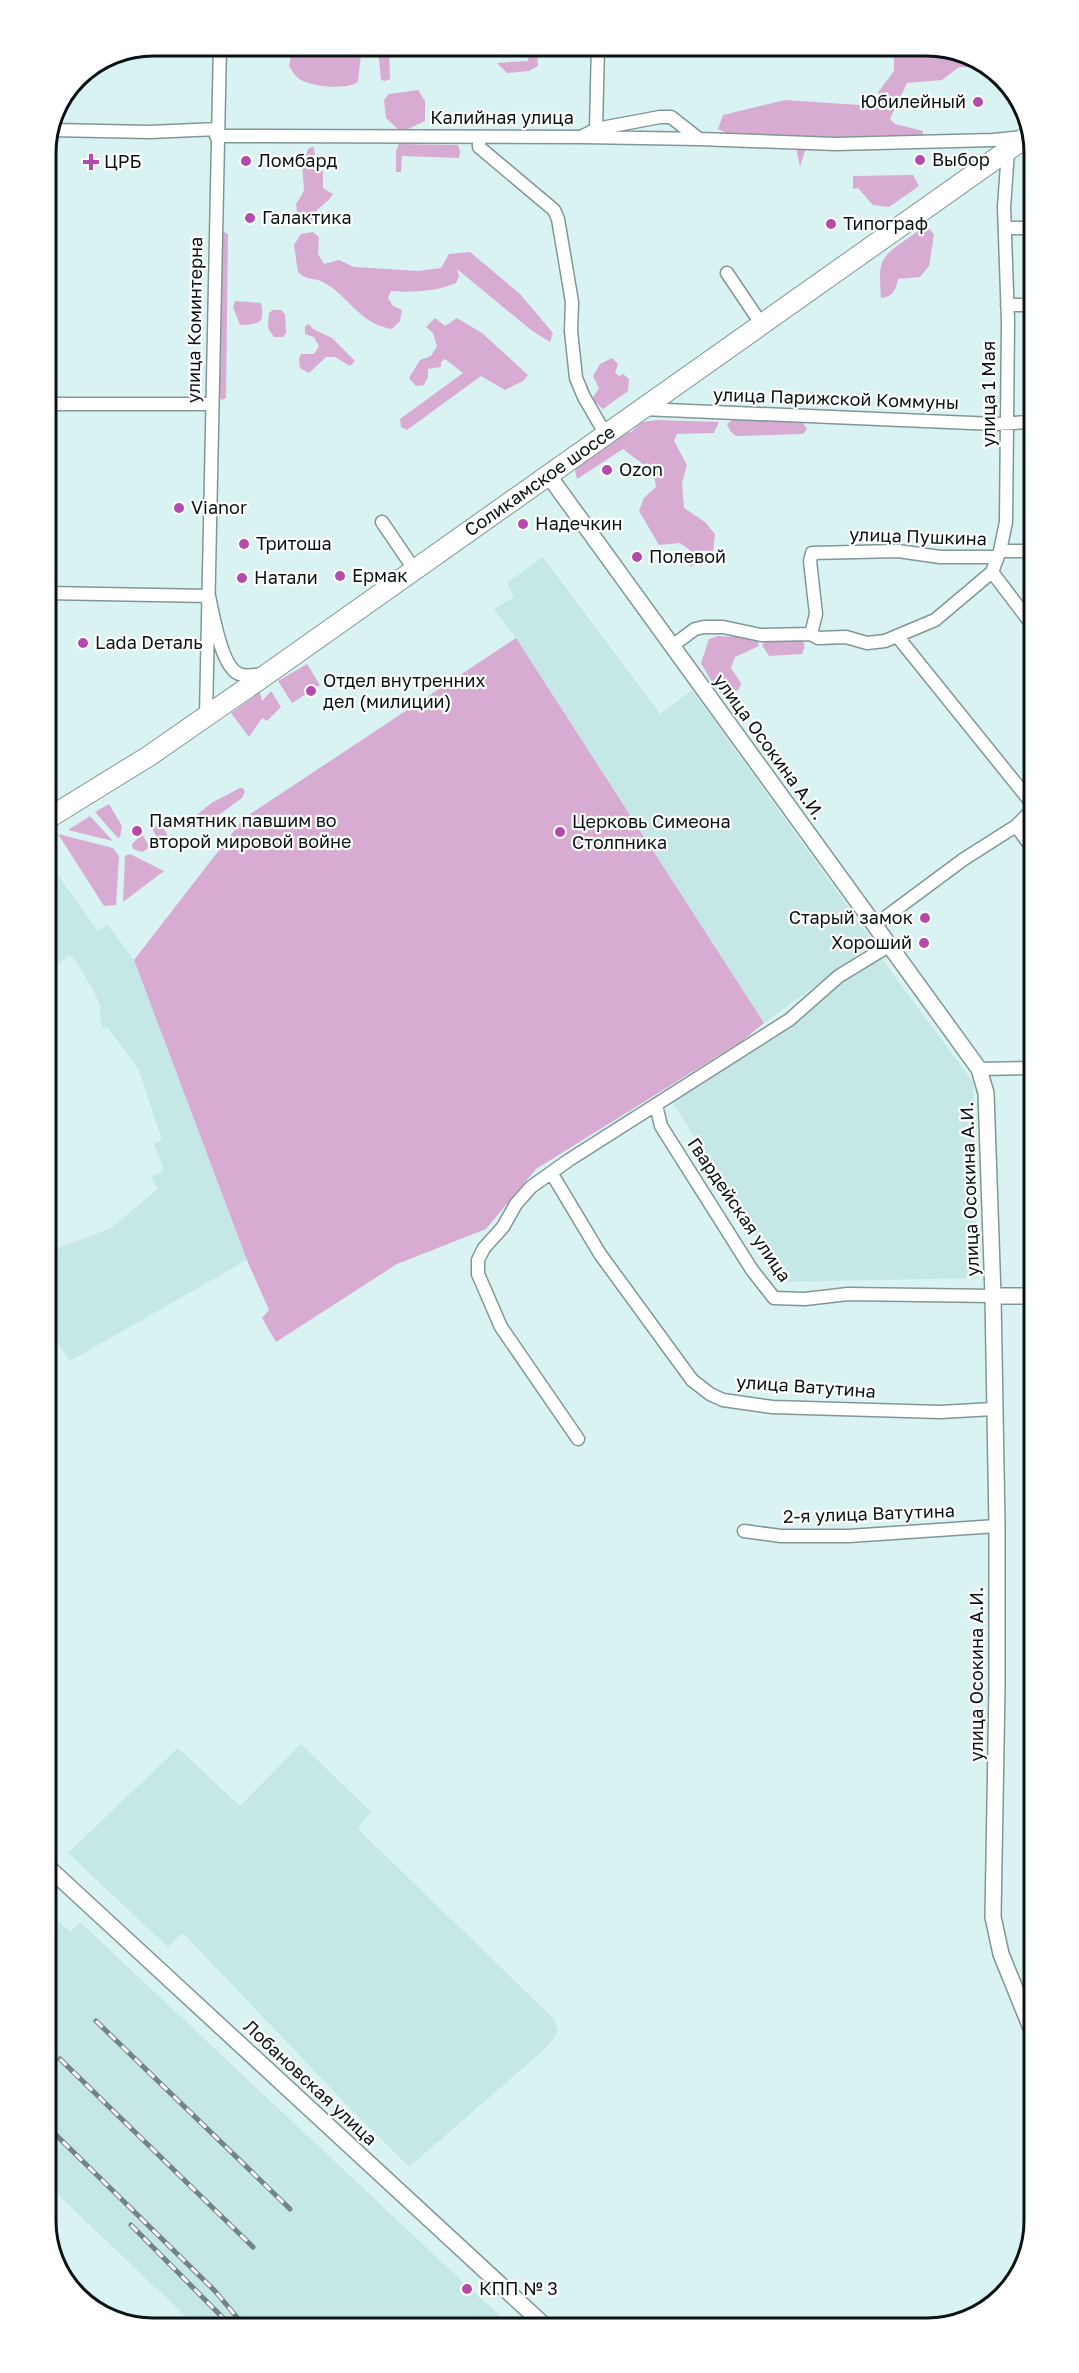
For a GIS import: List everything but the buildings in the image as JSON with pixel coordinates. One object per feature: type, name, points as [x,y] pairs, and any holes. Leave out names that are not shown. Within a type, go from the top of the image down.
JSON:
[{"type":"highway","name":"Соликамское шоссе","points":[[56,813],[149,756],[270,672],[1023,140]]},
{"type":"street","name":"улица Коминтерна","points":[[206,716],[220,56]]},
{"type":"street","points":[[596,129],[598,56]]},
{"type":"street","name":"Калийная улица","points":[[59,130],[581,137],[596,129],[671,117],[699,139]]},
{"type":"street","points":[[479,137],[480,147],[554,210],[558,219],[573,302],[571,331],[576,378],[584,398],[606,435]]},
{"type":"street","points":[[581,137],[836,144],[993,140],[1022,137]]},
{"type":"street","name":"улица 1 Мая","points":[[992,572],[1006,522],[1005,228],[1008,151]]},
{"type":"street","points":[[1005,228],[1024,228]]},
{"type":"street","points":[[727,273],[762,325]]},
{"type":"street","points":[[1007,305],[1024,305]]},
{"type":"street","points":[[56,404],[211,404]]},
{"type":"street","name":"улица Парижской Коммуны","points":[[642,409],[995,424],[1024,422]]},
{"type":"street","name":"улица Осокина А.И.","points":[[549,476],[979,1069],[986,1093],[993,1296],[993,1409],[997,1526],[998,1687],[993,1917],[1001,1954],[1024,2009]]},
{"type":"street","points":[[382,522],[414,569]]},
{"type":"street","name":"улица Пушкина","points":[[811,633],[816,614],[810,561],[812,553],[898,551],[940,557],[998,554]]},
{"type":"street","points":[[998,554],[1024,551]]},
{"type":"street","points":[[672,646],[695,629],[704,627],[723,627],[761,635],[811,633],[818,638],[846,637],[867,643],[885,641],[935,620],[992,572],[1024,614]]},
{"type":"street","points":[[56,594],[209,596]]},
{"type":"street","name":"улица Коминтерна","points":[[209,596],[224,656],[230,667],[237,674],[249,676],[270,672]]},
{"type":"street","points":[[897,636],[1024,794]]},
{"type":"street","points":[[875,925],[964,859],[1016,826],[1024,818]]},
{"type":"street","points":[[1016,826],[1024,837]]},
{"type":"street","points":[[578,1439],[501,1327],[478,1274],[478,1260],[484,1248],[503,1227],[516,1204],[531,1188],[569,1160],[789,1020],[838,976],[890,945]]},
{"type":"street","points":[[979,1069],[1024,1068]]},
{"type":"street","name":"Гвардейская улица","points":[[656,1105],[662,1126],[752,1270],[774,1298],[806,1299],[848,1294],[1024,1296]]},
{"type":"street","name":"улица Ватутина","points":[[552,1174],[611,1268],[692,1380],[710,1394],[723,1400],[772,1407],[940,1412],[993,1409]]},
{"type":"street","name":"2-я улица Ватутина","points":[[744,1531],[781,1536],[849,1536],[997,1526]]},
{"type":"street","name":"Лобановская улица","points":[[56,1875],[536,2317]]},
{"type":"shaded area","points":[[291,56],[361,56],[358,82],[346,86],[322,86],[301,80],[289,66]]},
{"type":"shaded area","points":[[379,56],[389,56],[390,79],[381,80]]},
{"type":"shaded area","points":[[529,56],[537,56],[538,66],[529,71],[507,73],[497,63],[528,61]]},
{"type":"shaded area","points":[[894,56],[933,56],[952,59],[973,67],[959,67],[942,80],[907,83],[890,119],[895,124],[923,131],[923,135],[917,139],[806,136],[805,151],[800,167],[796,148],[734,143],[725,132],[718,129],[723,115],[785,100],[875,106],[879,91],[894,71]]},
{"type":"shaded area","points":[[418,90],[425,101],[425,121],[408,129],[399,130],[386,118],[384,100],[389,94]]},
{"type":"shaded area","points":[[399,144],[458,145],[459,158],[402,156],[401,172],[396,172],[396,151]]},
{"type":"shaded area","points":[[314,147],[316,171],[323,171],[323,188],[333,194],[318,209],[312,221],[305,222],[298,218],[296,204],[304,191],[302,162],[309,148]]},
{"type":"shaded area","points":[[913,175],[919,186],[889,207],[873,205],[858,188],[853,189],[853,176]]},
{"type":"shaded area","points":[[927,227],[934,234],[929,266],[920,277],[898,279],[893,292],[881,298],[880,269],[885,257],[918,231]]},
{"type":"shaded area","points":[[224,232],[228,234],[226,398],[222,400],[217,395],[221,234]]},
{"type":"shaded area","points":[[313,232],[319,237],[318,254],[324,264],[339,260],[354,267],[418,271],[441,268],[449,254],[470,252],[520,294],[553,333],[550,342],[531,330],[457,269],[459,276],[456,283],[449,286],[424,291],[391,291],[388,298],[393,306],[402,310],[400,321],[392,329],[371,322],[332,288],[298,272],[294,245],[301,234]]},
{"type":"shaded area","points":[[235,301],[261,303],[260,322],[240,325],[233,307]]},
{"type":"shaded area","points":[[273,310],[281,310],[285,314],[286,333],[283,337],[274,337],[268,328],[269,313]]},
{"type":"shaded area","points":[[435,318],[445,326],[457,318],[482,333],[528,375],[523,381],[505,390],[481,376],[407,430],[401,427],[400,419],[463,373],[445,359],[441,362],[441,367],[428,369],[428,377],[424,385],[416,386],[409,378],[420,360],[431,356],[437,346],[433,333],[426,327]]},
{"type":"shaded area","points":[[309,324],[313,329],[332,338],[355,361],[350,366],[335,357],[326,357],[309,373],[300,368],[301,354],[314,354],[319,346],[314,337],[305,334],[305,326]]},
{"type":"shaded area","points":[[612,358],[618,364],[615,373],[619,376],[623,374],[629,379],[628,391],[603,409],[592,399],[599,388],[593,376],[600,364]]},
{"type":"shaded area","points":[[657,420],[719,422],[714,433],[677,434],[674,441],[687,465],[682,483],[684,508],[705,522],[715,534],[713,552],[703,550],[702,559],[690,567],[691,551],[680,543],[659,545],[639,511],[644,498],[656,487],[653,475],[639,461],[623,449],[577,479],[575,469],[623,433],[631,432],[642,422]]},
{"type":"shaded area","points":[[732,420],[801,420],[807,429],[803,434],[736,436],[727,424]]},
{"type":"shaded area","points":[[543,557],[660,714],[692,690],[874,943],[764,1023],[516,638],[494,609],[514,597],[507,583]]},
{"type":"shaded area","points":[[718,636],[757,638],[759,646],[735,657],[731,668],[741,683],[739,689],[727,697],[716,689],[701,663],[709,639]]},
{"type":"shaded area","points":[[800,637],[804,645],[802,654],[769,656],[762,645],[767,639]]},
{"type":"shaded area","points":[[516,638],[764,1023],[742,1041],[536,1169],[486,1229],[397,1264],[276,1342],[262,1318],[269,1310],[247,1260],[134,960],[244,818]]},
{"type":"shaded area","points":[[307,664],[320,685],[292,703],[278,681]]},
{"type":"shaded area","points":[[271,691],[281,707],[267,721],[262,718],[249,737],[231,713],[260,692],[262,701]]},
{"type":"shaded area","points":[[243,788],[245,792],[242,798],[199,829],[193,825],[194,817],[213,802]]},
{"type":"shaded area","points":[[109,804],[122,826],[118,838],[95,812]]},
{"type":"shaded area","points":[[90,816],[113,841],[68,830]]},
{"type":"shaded area","points":[[161,823],[168,836],[142,852],[133,849],[132,844],[142,834],[149,846],[158,840],[152,828]]},
{"type":"shaded area","points":[[58,834],[113,848],[119,856],[116,905],[104,906]]},
{"type":"shaded area","points":[[130,854],[164,871],[123,902],[125,856]]},
{"type":"shaded area","points":[[56,873],[98,931],[107,924],[134,960],[247,1260],[70,1361],[56,1340],[56,1249],[111,1228],[158,1189],[151,1177],[164,1170],[154,1144],[162,1140],[139,1070],[108,1028],[102,1027],[99,1010],[101,1009],[94,991],[70,955],[56,966]]},
{"type":"shaded area","points":[[876,951],[973,1082],[977,1278],[783,1282],[669,1096]]},
{"type":"shaded area","points":[[301,1744],[371,1812],[358,1827],[361,1832],[554,2019],[558,2030],[553,2040],[539,2054],[409,2167],[183,1933],[168,1947],[68,1853],[178,1748],[240,1806]]},
{"type":"shaded area","points":[[56,1919],[70,1932],[80,1922],[464,2283],[467,2281],[474,2289],[473,2291],[502,2317],[187,2317],[56,2193]]},
{"type":"railway","points":[[96,2021],[290,2209]]},
{"type":"railway","points":[[60,2059],[253,2247]]},
{"type":"railway","points":[[56,2135],[215,2291],[237,2317]]},
{"type":"railway","points":[[131,2225],[222,2317]]},
{"type":"place","name":"Юбилейный","points":[[978,102]]},
{"type":"place","name":"Выбор","points":[[920,160]]},
{"type":"place","name":"Ломбард","points":[[246,161]]},
{"type":"place","name":"ЦРБ","points":[[91,162]]},
{"type":"place","name":"Галактика","points":[[250,218]]},
{"type":"place","name":"Типограф","points":[[831,224]]},
{"type":"place","name":"Ozon","points":[[607,470]]},
{"type":"place","name":"Vianor","points":[[179,508]]},
{"type":"place","name":"Надечкин","points":[[523,524]]},
{"type":"place","name":"Тритоша","points":[[244,544]]},
{"type":"place","name":"Полевой","points":[[637,557]]},
{"type":"place","name":"Ермак","points":[[340,576]]},
{"type":"place","name":"Натали","points":[[242,578]]},
{"type":"place","name":"Lada Dеталь","points":[[83,643]]},
{"type":"place","name":"Отдел внутренних дел (милиции)","points":[[311,691]]},
{"type":"place","name":"Памятник павшим во второй мировой войне","points":[[137,831]]},
{"type":"place","name":"Церковь Симеона Столпника","points":[[560,832]]},
{"type":"place","name":"Старый замок","points":[[925,918]]},
{"type":"place","name":"Хороший","points":[[924,943]]},
{"type":"place","name":"КПП № 3","points":[[467,2289]]}]
